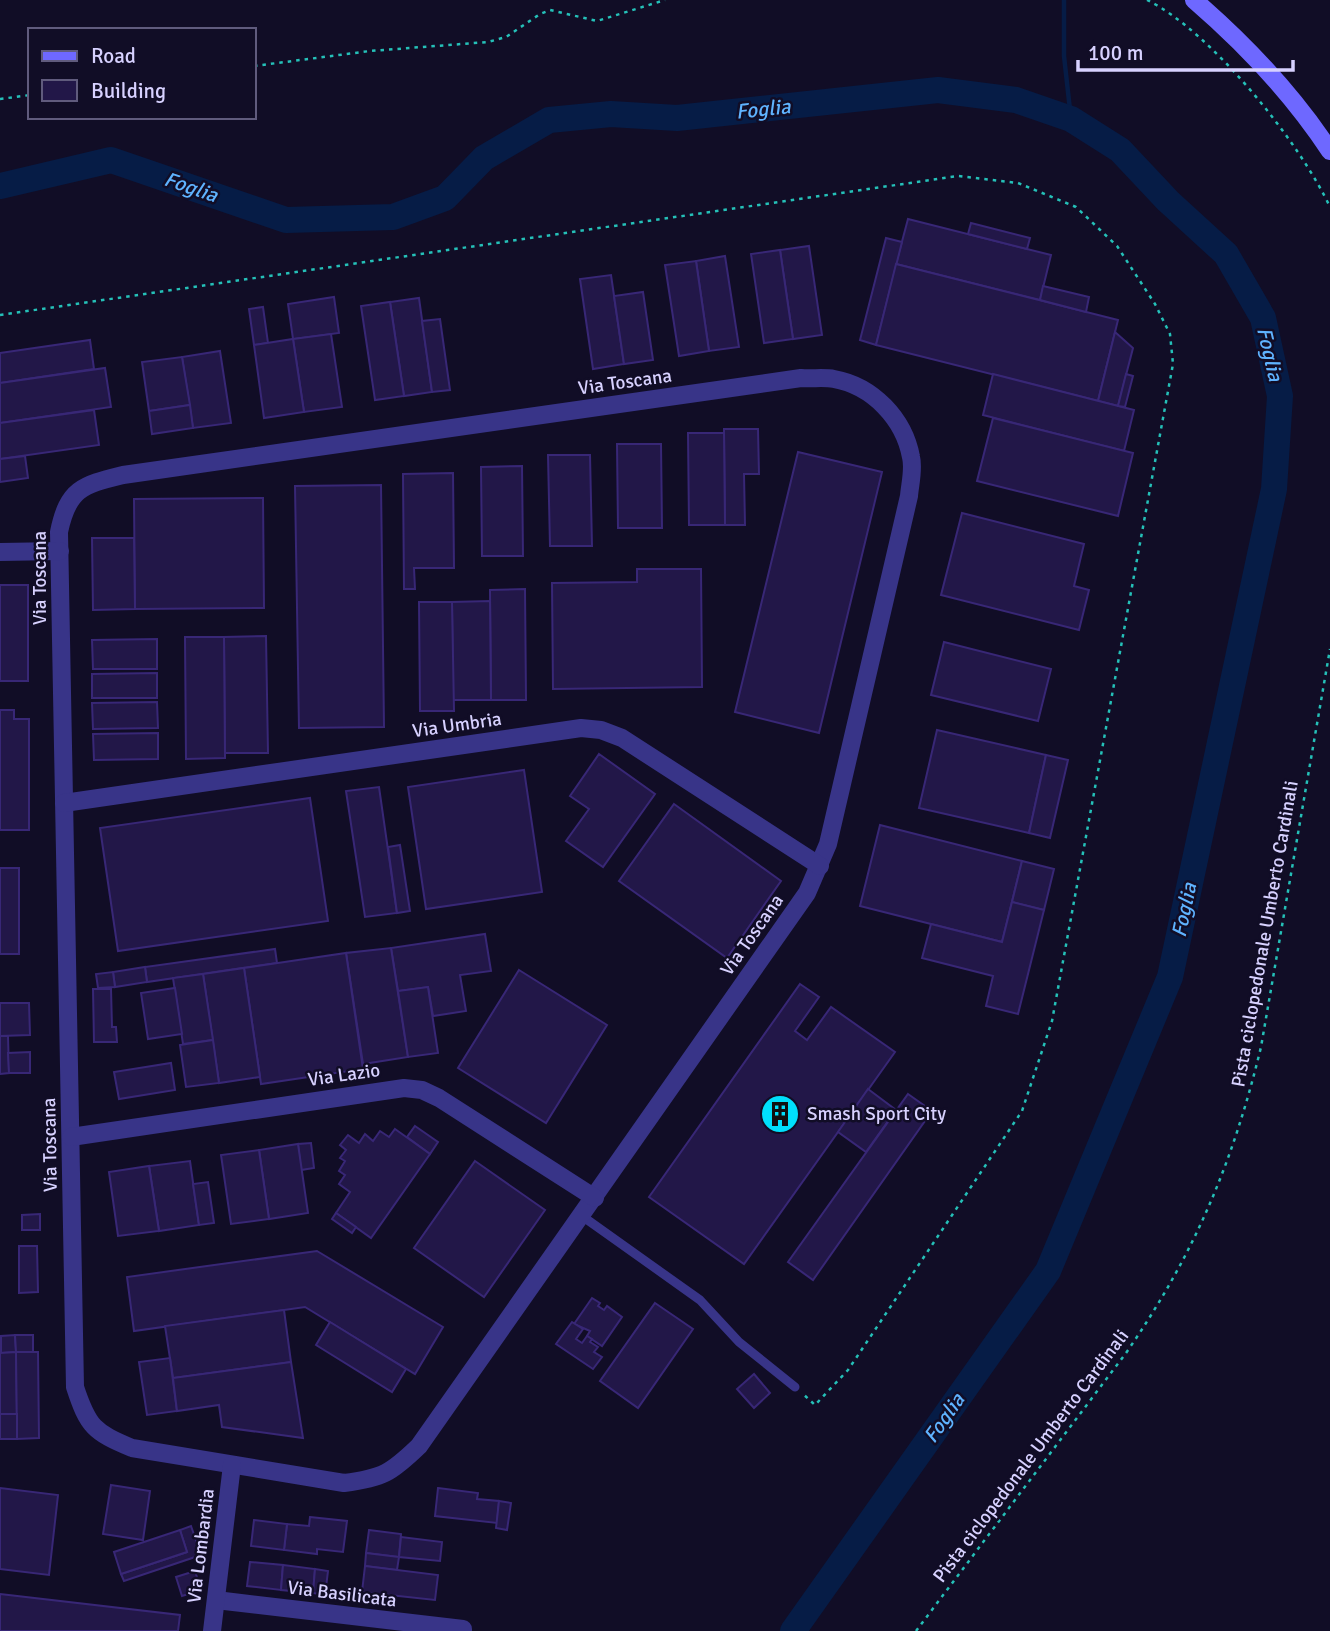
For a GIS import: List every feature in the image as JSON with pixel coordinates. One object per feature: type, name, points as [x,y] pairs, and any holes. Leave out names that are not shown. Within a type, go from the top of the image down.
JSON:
[{"type":"main road","points":[[1194,0],[1266,70],[1318,132],[1330,151]]},
{"type":"street","name":"Via Toscana","points":[[801,378],[835,379],[865,390],[889,409],[904,433],[912,459],[909,496],[828,844],[820,866],[799,904],[419,1446],[397,1467],[372,1479],[344,1483],[132,1448],[103,1436],[85,1417],[75,1387],[60,551],[59,532],[63,511],[74,494],[91,483],[123,475],[801,378]]},
{"type":"street","points":[[0,552],[60,551]]},
{"type":"street","name":"Via Umbria","points":[[64,803],[581,728],[601,730],[622,738],[820,866]]},
{"type":"street","name":"Via Lazio","points":[[71,1137],[404,1088],[422,1090],[439,1098],[595,1198]]},
{"type":"street","name":"Via Lombardia","points":[[212,1631],[232,1465]]},
{"type":"street","name":"Via Basilicata","points":[[216,1600],[463,1630]]},
{"type":"lane","points":[[582,1216],[700,1300],[739,1342],[795,1387]]},
{"type":"path","points":[[256,66],[370,51],[488,42],[506,37],[550,10],[597,21],[665,0]]},
{"type":"path","points":[[1147,0],[1164,8],[1187,25],[1233,71],[1291,142],[1330,207]]},
{"type":"path","points":[[0,99],[28,95]]},
{"type":"path","points":[[0,316],[958,176],[1018,183],[1076,207],[1117,246],[1155,304],[1170,334],[1173,364],[1052,1021],[1022,1111],[848,1370],[816,1405],[795,1387]]},
{"type":"path","name":"Pista ciclopedonale Umberto Cardinali","points":[[916,1631],[1150,1320],[1184,1262],[1218,1187],[1246,1108],[1261,1047],[1330,649]]},
{"type":"building","points":[[908,219],[1051,255],[1040,300],[896,264]]},
{"type":"building","points":[[971,223],[1030,238],[1027,249],[968,234]]},
{"type":"building","points":[[886,238],[902,242],[876,345],[860,340]]},
{"type":"building","points":[[809,246],[822,335],[793,339],[780,250]]},
{"type":"building","points":[[780,250],[793,339],[764,343],[751,254]]},
{"type":"building","points":[[725,256],[739,347],[709,351],[696,261]]},
{"type":"building","points":[[696,261],[709,351],[679,356],[665,265]]},
{"type":"building","points":[[896,264],[1118,320],[1098,401],[876,345]]},
{"type":"building","points":[[611,275],[624,364],[593,369],[580,279]]},
{"type":"building","points":[[1043,286],[1089,297],[1086,312],[1040,300]]},
{"type":"building","points":[[643,292],[653,360],[624,364],[614,296]]},
{"type":"building","points":[[334,297],[339,333],[293,339],[288,304]]},
{"type":"building","points":[[419,298],[432,392],[404,396],[390,302]]},
{"type":"building","points":[[390,302],[404,396],[375,400],[361,306]]},
{"type":"building","points":[[263,307],[268,343],[254,345],[249,309]]},
{"type":"building","points":[[440,319],[450,390],[432,392],[422,321]]},
{"type":"building","points":[[1115,332],[1133,348],[1118,406],[1098,401]]},
{"type":"building","points":[[331,334],[342,407],[304,412],[293,339]]},
{"type":"building","points":[[293,339],[304,412],[264,418],[254,345]]},
{"type":"building","points":[[90,340],[94,369],[0,383],[0,353]]},
{"type":"building","points":[[220,351],[231,423],[193,428],[182,357]]},
{"type":"building","points":[[182,357],[190,405],[149,411],[142,362]]},
{"type":"building","points":[[105,368],[111,407],[0,423],[0,383]]},
{"type":"building","points":[[993,374],[1134,410],[1124,451],[983,415]]},
{"type":"building","points":[[1126,374],[1133,376],[1125,407],[1118,406]]},
{"type":"building","points":[[190,405],[193,428],[152,434],[149,411]]},
{"type":"building","points":[[94,410],[99,445],[0,459],[0,423]]},
{"type":"building","points":[[993,418],[1133,453],[1118,516],[977,481]]},
{"type":"building","points":[[724,429],[758,429],[759,474],[744,474],[745,525],[725,525]]},
{"type":"building","points":[[688,433],[724,433],[725,525],[689,525]]},
{"type":"building","points":[[617,444],[661,444],[662,528],[618,528]]},
{"type":"building","points":[[798,452],[882,472],[819,733],[735,712]]},
{"type":"building","points":[[548,455],[590,455],[592,546],[550,546]]},
{"type":"building","points":[[25,456],[28,478],[0,482],[0,459]]},
{"type":"building","points":[[522,466],[523,556],[482,556],[481,467]]},
{"type":"building","points":[[453,473],[454,568],[414,568],[415,589],[404,589],[403,474]]},
{"type":"building","points":[[381,485],[384,727],[299,728],[295,486]]},
{"type":"building","points":[[263,498],[264,608],[135,609],[134,499]]},
{"type":"building","points":[[962,513],[1084,544],[1074,586],[1089,590],[1079,630],[941,595]]},
{"type":"building","points":[[92,538],[134,538],[135,609],[93,610]]},
{"type":"building","points":[[637,569],[701,569],[702,687],[553,689],[552,583],[637,582]]},
{"type":"building","points":[[0,585],[28,585],[28,681],[0,681]]},
{"type":"building","points":[[525,589],[526,700],[491,700],[490,590]]},
{"type":"building","points":[[490,601],[491,700],[453,700],[452,602]]},
{"type":"building","points":[[419,602],[452,602],[454,711],[420,711]]},
{"type":"building","points":[[266,636],[268,753],[225,753],[224,637]]},
{"type":"building","points":[[185,637],[224,637],[225,758],[186,759]]},
{"type":"building","points":[[157,639],[157,669],[93,669],[92,640]]},
{"type":"building","points":[[944,642],[1051,669],[1038,721],[931,695]]},
{"type":"building","points":[[157,673],[157,698],[92,698],[92,674]]},
{"type":"building","points":[[157,702],[158,728],[93,729],[92,703]]},
{"type":"building","points":[[0,710],[14,710],[14,719],[29,719],[29,830],[0,830]]},
{"type":"building","points":[[937,730],[1046,755],[1029,833],[919,808]]},
{"type":"building","points":[[158,733],[158,759],[94,760],[93,734]]},
{"type":"building","points":[[599,754],[655,794],[603,867],[566,841],[589,809],[570,796]]},
{"type":"building","points":[[1046,755],[1068,760],[1050,838],[1029,833]]},
{"type":"building","points":[[524,770],[542,892],[426,909],[408,787]]},
{"type":"building","points":[[379,787],[397,913],[365,917],[346,791]]},
{"type":"building","points":[[310,798],[328,921],[118,951],[100,828]]},
{"type":"building","points":[[674,804],[781,881],[727,958],[619,881]]},
{"type":"building","points":[[880,825],[1022,861],[1002,942],[860,906]]},
{"type":"building","points":[[400,845],[410,911],[397,913],[388,847]]},
{"type":"building","points":[[1022,861],[1054,869],[1044,910],[1012,902]]},
{"type":"building","points":[[0,868],[19,868],[19,954],[0,954]]},
{"type":"building","points":[[1012,902],[1044,910],[1018,1014],[986,1006],[993,976],[922,958],[931,924],[1002,942]]},
{"type":"building","points":[[485,934],[491,971],[460,975],[466,1011],[433,1016],[428,987],[398,991],[391,948]]},
{"type":"building","points":[[391,948],[408,1057],[363,1064],[346,953]]},
{"type":"building","points":[[275,949],[277,963],[147,982],[145,967]]},
{"type":"building","points":[[346,953],[363,1069],[261,1084],[244,968]]},
{"type":"building","points":[[145,967],[147,982],[115,987],[113,972]]},
{"type":"building","points":[[244,968],[260,1077],[219,1083],[203,974]]},
{"type":"building","points":[[519,970],[607,1025],[546,1123],[458,1068]]},
{"type":"building","points":[[113,972],[115,987],[98,988],[96,974]]},
{"type":"building","points":[[203,974],[213,1040],[183,1044],[173,978]]},
{"type":"building","name":"Smash Sport City","points":[[800,984],[819,997],[795,1031],[807,1040],[831,1007],[895,1052],[744,1264],[649,1197]]},
{"type":"building","points":[[428,987],[438,1053],[408,1057],[398,991]]},
{"type":"building","points":[[175,988],[182,1034],[148,1039],[141,993]]},
{"type":"building","points":[[93,989],[111,989],[112,1027],[116,1027],[117,1042],[94,1042]]},
{"type":"building","points":[[0,1003],[29,1003],[30,1035],[0,1036]]},
{"type":"building","points":[[0,1036],[8,1036],[9,1073],[0,1074]]},
{"type":"building","points":[[213,1040],[219,1083],[186,1087],[180,1045]]},
{"type":"building","points":[[30,1052],[30,1073],[9,1073],[8,1053]]},
{"type":"building","points":[[171,1063],[175,1090],[119,1099],[114,1072]]},
{"type":"building","points":[[868,1089],[896,1110],[866,1152],[838,1132]]},
{"type":"building","points":[[908,1094],[932,1111],[813,1280],[788,1262]]},
{"type":"building","points":[[415,1126],[438,1142],[430,1154],[407,1137]]},
{"type":"building","points":[[395,1129],[430,1154],[371,1238],[336,1213],[350,1192],[339,1184],[345,1175],[339,1171],[345,1161],[340,1158],[346,1150],[340,1145],[348,1135],[359,1143],[365,1134],[373,1141],[380,1131],[389,1137]]},
{"type":"building","points":[[311,1143],[314,1168],[301,1170],[298,1144]]},
{"type":"building","points":[[298,1144],[308,1213],[269,1219],[259,1150]]},
{"type":"building","points":[[259,1150],[269,1219],[231,1224],[221,1155]]},
{"type":"building","points":[[190,1161],[199,1225],[159,1231],[149,1166]]},
{"type":"building","points":[[475,1161],[545,1210],[484,1297],[414,1248]]},
{"type":"building","points":[[149,1166],[159,1231],[118,1236],[109,1172]]},
{"type":"building","points":[[208,1182],[214,1223],[199,1225],[193,1184]]},
{"type":"building","points":[[336,1213],[356,1227],[352,1233],[332,1219]]},
{"type":"building","points":[[40,1214],[40,1230],[22,1230],[22,1215]]},
{"type":"building","points":[[19,1246],[37,1246],[38,1292],[19,1293]]},
{"type":"building","points":[[317,1251],[443,1327],[415,1374],[305,1307],[134,1331],[127,1277]]},
{"type":"building","points":[[592,1298],[600,1303],[598,1306],[604,1310],[607,1306],[622,1317],[602,1346],[587,1336],[590,1331],[574,1324]]},
{"type":"building","points":[[655,1303],[693,1329],[638,1408],[600,1381]]},
{"type":"building","points":[[284,1310],[291,1362],[173,1378],[165,1326]]},
{"type":"building","points":[[330,1322],[406,1369],[392,1392],[316,1345]]},
{"type":"building","points":[[572,1322],[583,1329],[576,1339],[582,1343],[587,1336],[592,1339],[590,1342],[598,1347],[594,1352],[602,1357],[593,1369],[556,1344]]},
{"type":"building","points":[[15,1335],[16,1352],[1,1353],[1,1336]]},
{"type":"building","points":[[15,1335],[33,1335],[33,1353],[16,1352]]},
{"type":"building","points":[[16,1352],[17,1414],[0,1414],[0,1353]]},
{"type":"building","points":[[16,1352],[38,1352],[39,1438],[17,1439]]},
{"type":"building","points":[[170,1358],[177,1411],[147,1415],[139,1362]]},
{"type":"building","points":[[291,1362],[303,1438],[222,1427],[219,1405],[177,1411],[173,1378]]},
{"type":"building","points":[[754,1374],[770,1393],[754,1408],[737,1389]]},
{"type":"building","points":[[0,1414],[17,1414],[17,1439],[0,1439]]},
{"type":"building","points":[[111,1485],[150,1491],[143,1540],[103,1534]]},
{"type":"building","points":[[0,1488],[58,1495],[49,1575],[0,1569]]},
{"type":"building","points":[[438,1488],[478,1493],[477,1499],[499,1501],[497,1523],[435,1516]]},
{"type":"building","points":[[499,1501],[511,1503],[507,1530],[496,1528]]},
{"type":"building","points":[[310,1517],[347,1521],[343,1552],[317,1549],[317,1554],[284,1550],[287,1524],[309,1526]]},
{"type":"building","points":[[254,1520],[287,1524],[284,1550],[251,1546]]},
{"type":"building","points":[[191,1526],[201,1555],[124,1581],[121,1574],[187,1552],[180,1530]]},
{"type":"building","points":[[180,1530],[187,1552],[121,1574],[114,1552]]},
{"type":"building","points":[[369,1530],[401,1534],[399,1557],[366,1553]]},
{"type":"building","points":[[401,1537],[442,1542],[440,1561],[399,1557]]},
{"type":"building","points":[[366,1553],[399,1557],[397,1570],[365,1566]]},
{"type":"building","points":[[250,1562],[283,1565],[281,1590],[247,1586]]},
{"type":"building","points":[[283,1565],[315,1569],[313,1593],[281,1590]]},
{"type":"building","points":[[365,1566],[438,1575],[435,1600],[362,1592]]},
{"type":"building","points":[[315,1569],[328,1571],[325,1595],[313,1593]]},
{"type":"building","points":[[195,1571],[201,1590],[182,1596],[176,1577]]},
{"type":"building","points":[[0,1594],[180,1615],[178,1631],[0,1631]]},
{"type":"waterway","points":[[1064,0],[1064,56],[1071,119]]},
{"type":"waterway","name":"Foglia","points":[[0,186],[111,160],[286,220],[393,217],[445,198],[484,158],[549,120],[611,114],[677,118],[938,90],[1016,100],[1071,119],[1120,150],[1168,201],[1226,254],[1263,318],[1280,396],[1274,489],[1170,977],[1048,1271],[793,1631]]},
{"type":"place","name":"Smash Sport City","points":[[780,1114]]}]
